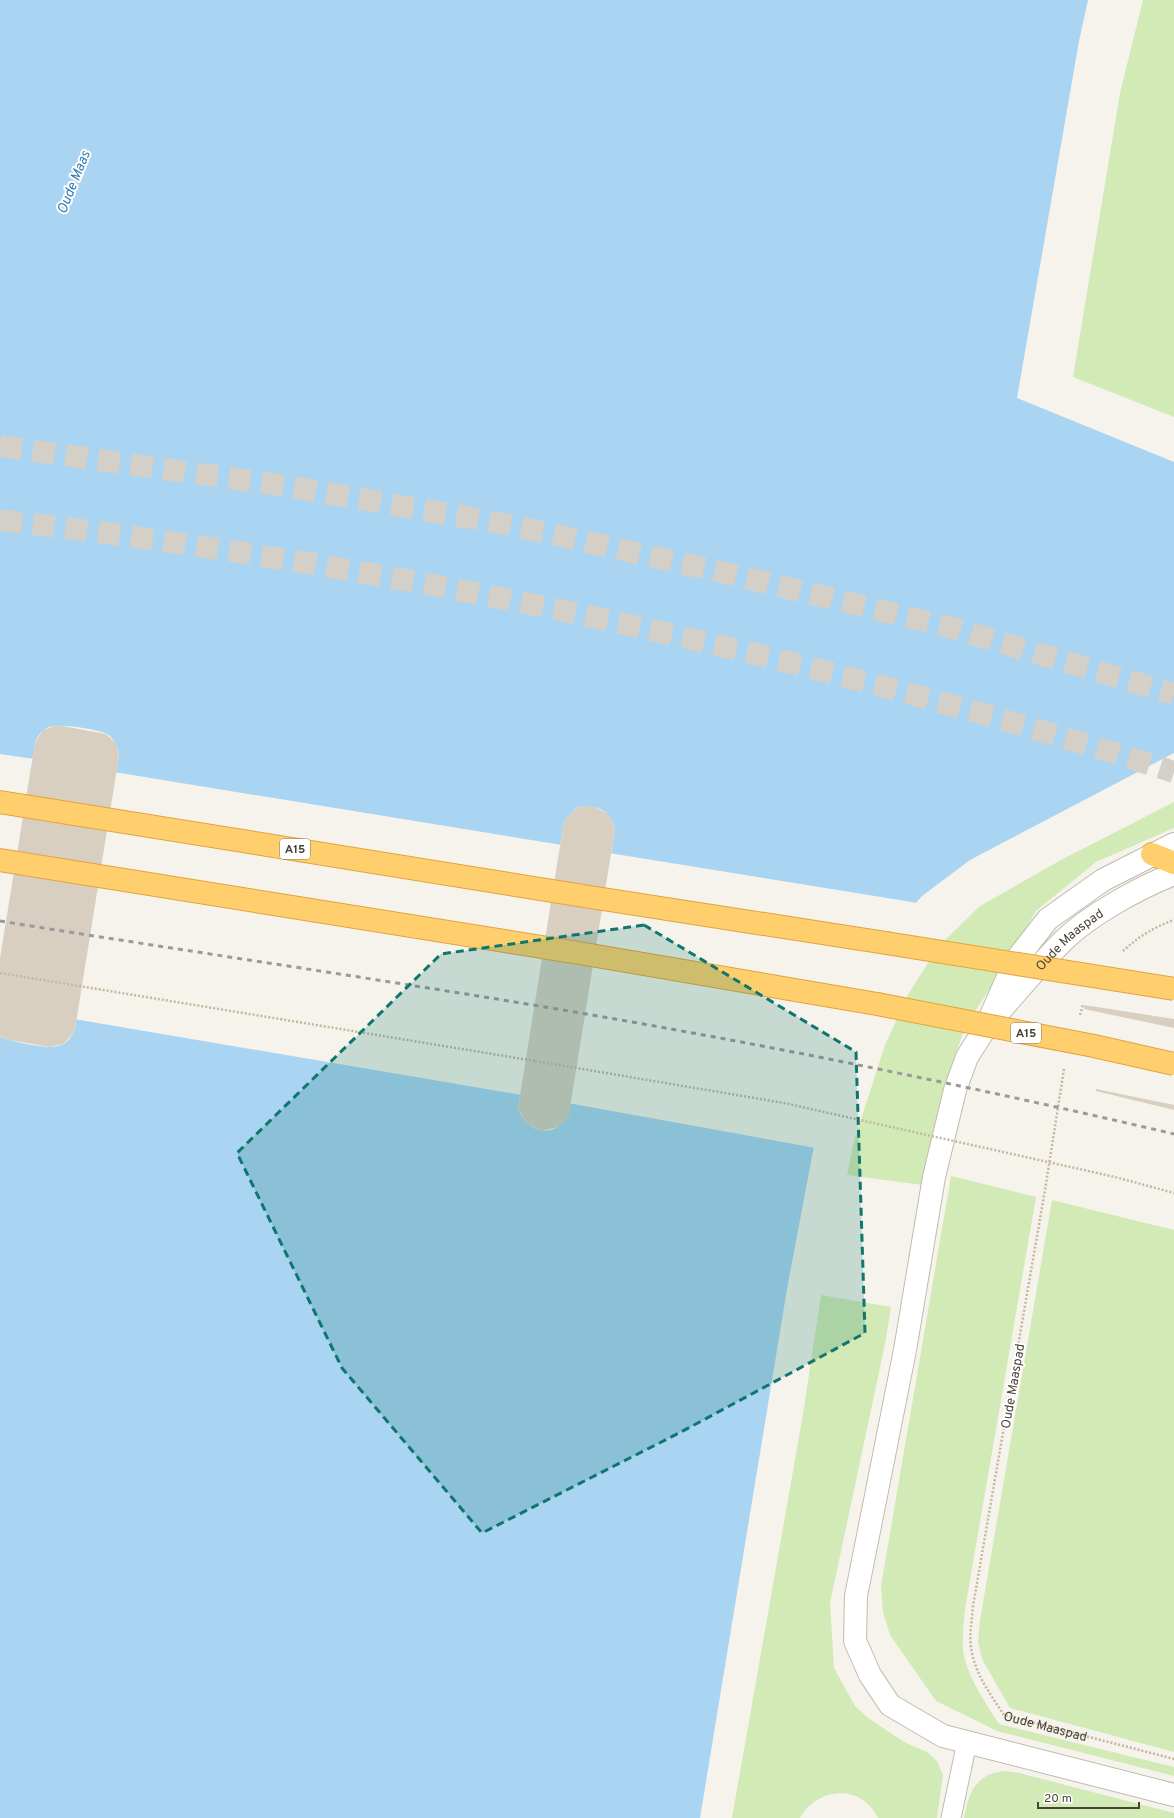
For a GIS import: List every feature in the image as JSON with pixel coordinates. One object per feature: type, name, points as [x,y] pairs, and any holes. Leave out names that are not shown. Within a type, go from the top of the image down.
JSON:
[{"type":"highway","name":"A15","points":[[0,802],[574,895],[1174,989]]},
{"type":"highway","points":[[1152,854],[1174,863]]},
{"type":"highway","name":"A15","points":[[0,860],[579,953],[877,1004],[1174,1064]]},
{"type":"street","name":"Oude Maaspad","points":[[1174,844],[1103,880],[1048,919],[1015,961],[985,1029],[968,1056],[955,1090],[934,1177],[905,1350],[856,1596],[855,1641],[870,1675],[890,1705],[943,1736],[1174,1795]]},
{"type":"street","name":"Oude Maaspad","points":[[985,1029],[1065,939],[1103,911],[1148,885],[1174,874]]},
{"type":"lane","points":[[951,1818],[966,1742]]},
{"type":"path","points":[[1119,955],[1133,942],[1156,926],[1174,920]]},
{"type":"path","points":[[0,973],[784,1103],[1115,1177],[1174,1193]]},
{"type":"path","points":[[1078,1019],[1086,998]]},
{"type":"path","name":"Oude Maaspad","points":[[1065,1063],[1045,1190],[973,1606],[971,1646],[974,1662],[980,1675],[1004,1715],[1174,1760]]},
{"type":"highlighted area","points":[[644,925],[856,1052],[865,1333],[681,1432],[482,1533],[342,1368],[237,1153],[441,954]]},
{"type":"green space","points":[[1143,0],[1174,0],[1174,417],[1073,377],[1120,93]]},
{"type":"green space","points":[[1174,802],[1174,828],[1096,862],[1036,911],[1004,967],[966,1025],[954,1058],[936,1147],[930,1186],[847,1175],[854,1141],[885,1045],[909,993],[938,947],[980,906],[1061,860]]},
{"type":"green space","points":[[951,1176],[1036,1197],[965,1609],[963,1649],[968,1669],[977,1688],[999,1724],[1174,1767],[1174,1776],[997,1731],[936,1701],[890,1635],[883,1612],[881,1586]]},
{"type":"green space","points":[[1052,1200],[1174,1230],[1174,1752],[1010,1708],[982,1659],[978,1642],[980,1620]]},
{"type":"green space","points":[[821,1295],[891,1307],[885,1344],[830,1603],[834,1668],[855,1706],[868,1718],[904,1742],[927,1752],[937,1761],[943,1775],[937,1818],[878,1818],[870,1807],[861,1799],[850,1794],[839,1793],[828,1795],[817,1800],[800,1818],[732,1818],[803,1414]]},
{"type":"green space","points":[[1005,1771],[1019,1773],[1174,1813],[1174,1818],[964,1818],[971,1792],[980,1780],[995,1773]]},
{"type":"water","name":"Oude Maas","points":[[0,0],[1088,0],[1079,41],[1017,398],[1174,462],[1174,753],[970,860],[922,896],[885,938],[859,990],[817,1130],[787,1289],[700,1818],[0,1818],[0,1036],[20,1043],[53,1047],[67,1042],[75,1029],[119,756],[116,744],[107,734],[78,727],[54,726],[44,730],[36,740],[0,958]],"holes":[[[590,806],[600,809],[608,815],[615,829],[569,1114],[556,1128],[542,1130],[534,1128],[528,1124],[522,1117],[518,1108],[564,821],[576,808]]]},
{"type":"pier","points":[[0,754],[34,759],[0,960]]},
{"type":"pier","points":[[114,772],[562,845],[522,1095],[74,1019]]},
{"type":"pier","points":[[609,853],[918,903],[886,939],[861,991],[840,1056],[816,1148],[568,1103]]},
{"type":"building","points":[[57,725],[106,734],[116,743],[119,756],[75,1029],[72,1035],[63,1044],[50,1047],[9,1040],[0,1036],[0,958],[35,743],[43,730]]},
{"type":"building","points":[[593,806],[608,814],[615,829],[569,1114],[565,1121],[558,1127],[541,1131],[526,1123],[518,1108],[564,821],[576,808]]},
{"type":"building","points":[[1084,1005],[1174,1019],[1174,1028],[1084,1009]]},
{"type":"building","points":[[1096,1089],[1174,1105],[1174,1110],[1096,1091]]},
{"type":"tunnel","points":[[0,446],[286,486],[511,525],[730,574],[949,627],[1174,694]]},
{"type":"tunnel","points":[[0,520],[149,539],[298,561],[593,617],[740,650],[886,687],[1030,728],[1174,772]]},
{"type":"railway","points":[[0,921],[418,986],[635,1022],[867,1067],[1021,1099],[1174,1134]]}]
